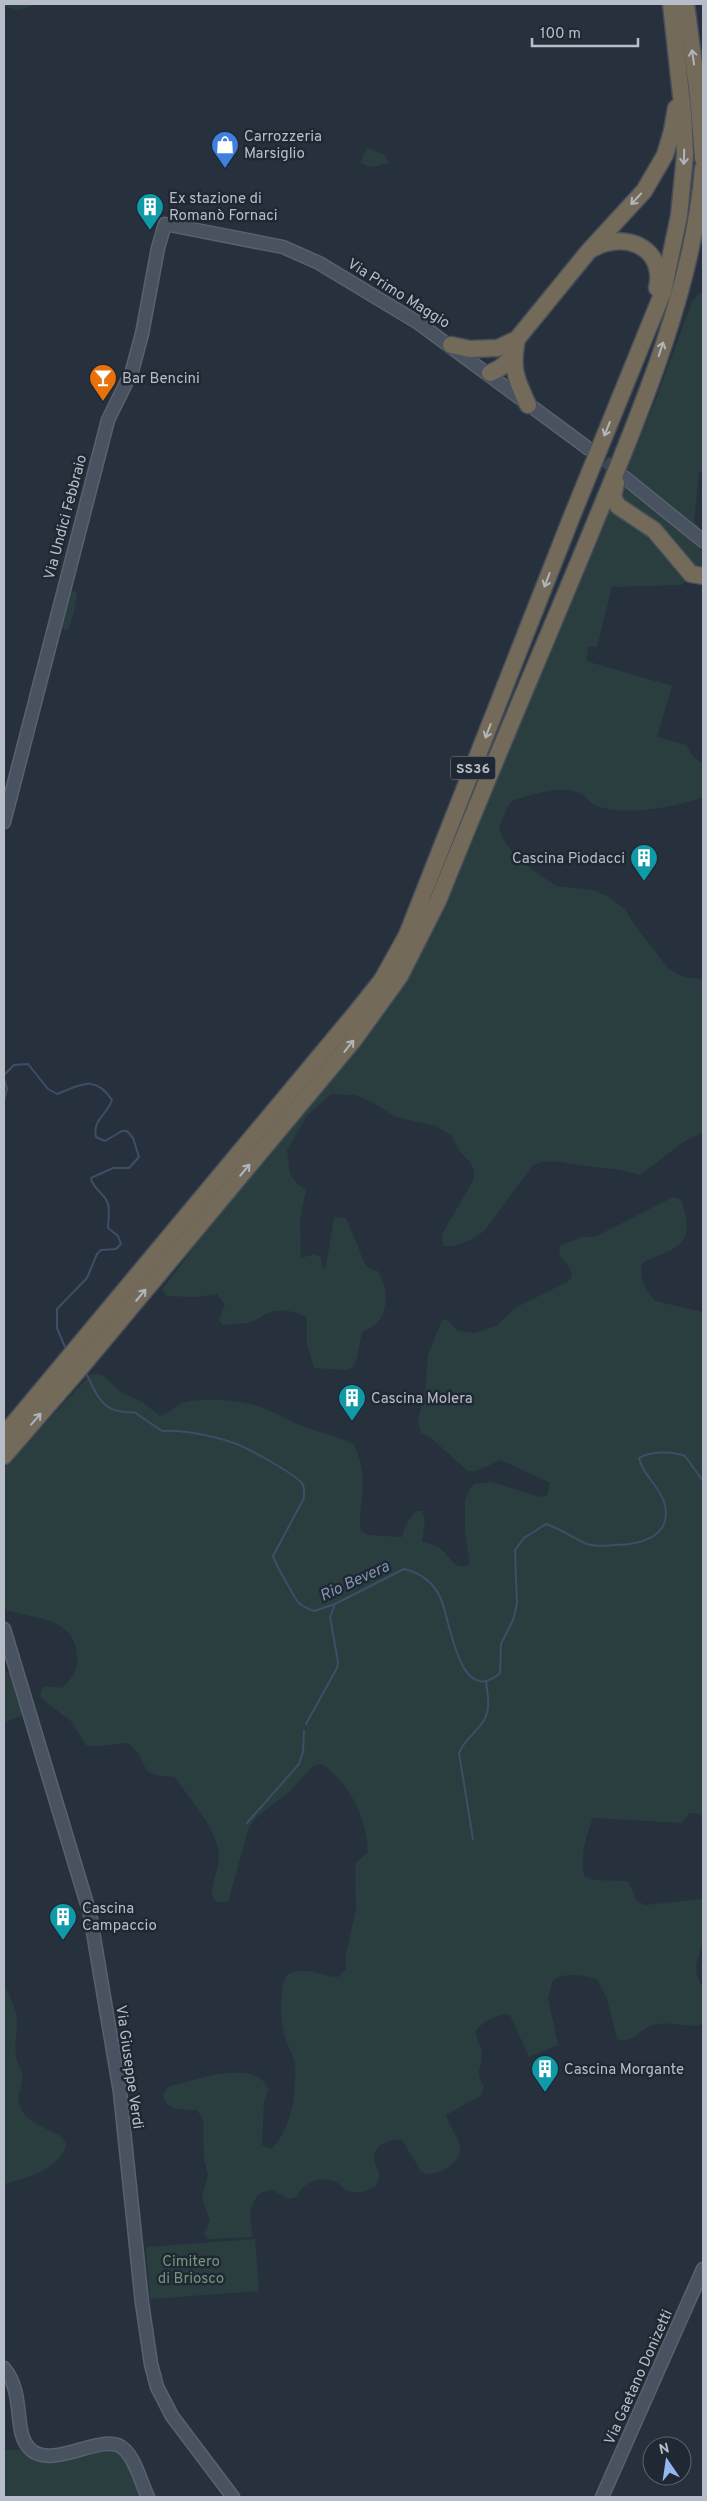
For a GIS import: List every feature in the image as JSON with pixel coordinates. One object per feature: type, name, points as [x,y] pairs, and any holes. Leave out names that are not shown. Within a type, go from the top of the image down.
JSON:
[{"type":"highway","points":[[490,373],[500,368],[588,252],[644,191],[659,168],[670,141],[677,98],[667,4]]},
{"type":"highway","name":"SS36","points":[[4,1435],[10,1420],[382,980],[407,934],[663,292],[679,216],[685,155],[684,113],[671,4]]},
{"type":"highway","points":[[686,4],[701,122],[703,158]]},
{"type":"highway","name":"SS36","points":[[4,1456],[82,1366],[353,1041],[400,976],[438,901],[646,396],[685,271],[701,198],[703,168]]},
{"type":"highway","points":[[588,252],[602,243],[614,240],[628,242],[639,245],[648,252],[659,271],[656,293],[632,356],[620,399]]},
{"type":"highway","points":[[451,345],[470,348],[515,347]]},
{"type":"highway","points":[[515,347],[514,375],[528,405]]},
{"type":"highway","points":[[490,373],[498,348]]},
{"type":"highway","points":[[646,396],[642,418],[613,493],[615,502],[654,530],[691,574],[703,576]]},
{"type":"highway","points":[[562,602],[577,579],[602,518],[611,512],[624,510]]},
{"type":"street","name":"Via Primo Maggio","points":[[165,224],[283,247],[319,263],[369,291],[451,345],[490,373],[528,405],[589,449]]},
{"type":"street","name":"Via Undici Febbraio","points":[[4,822],[108,420],[135,361],[158,248],[165,224]]},
{"type":"street","points":[[624,477],[703,541]]},
{"type":"street","name":"Via Giuseppe Verdi","points":[[4,1629],[90,1914],[120,2092],[142,2303],[151,2364],[157,2387],[172,2416],[233,2497]]},
{"type":"street","name":"Via Gaetano Donizetti","points":[[602,2497],[703,2269]]},
{"type":"street","points":[[4,2368],[13,2382],[18,2396],[22,2434],[27,2446],[32,2451],[46,2456],[109,2444],[121,2446],[130,2456],[148,2497]]},
{"type":"green space","points":[[4,4],[37,4],[19,10],[6,7]]},
{"type":"green space","points":[[367,148],[385,155],[389,163],[372,167],[360,163]]},
{"type":"green space","points":[[703,290],[703,470],[699,472],[694,521],[703,532],[703,576],[691,575],[682,585],[612,587],[597,647],[588,647],[586,661],[672,686],[657,737],[686,745],[691,754],[703,764],[703,797],[660,808],[625,811],[612,810],[592,804],[582,794],[574,791],[556,790],[526,796],[510,802],[499,827],[502,837],[512,852],[531,869],[556,886],[593,890],[607,896],[625,909],[636,927],[669,969],[683,977],[703,979],[703,1132],[683,1142],[640,1175],[620,1170],[559,1162],[533,1165],[485,1230],[465,1242],[454,1246],[443,1246],[442,1234],[473,1181],[474,1171],[471,1163],[460,1152],[452,1136],[436,1126],[395,1117],[374,1103],[355,1095],[331,1094],[307,1116],[287,1150],[290,1174],[298,1185],[306,1189],[300,1220],[301,1258],[315,1254],[321,1258],[322,1270],[326,1267],[334,1217],[346,1218],[365,1263],[370,1268],[378,1271],[381,1277],[386,1298],[380,1318],[375,1325],[362,1332],[357,1358],[352,1368],[347,1370],[314,1368],[307,1344],[307,1318],[293,1312],[278,1311],[268,1313],[250,1322],[223,1325],[219,1320],[225,1305],[217,1294],[196,1297],[167,1296],[162,1289],[230,1199],[241,1188],[386,1009],[413,969],[425,947],[654,404],[692,302]]},
{"type":"green space","points":[[71,591],[77,592],[74,612],[68,630],[61,628]]},
{"type":"green space","points":[[673,1197],[681,1199],[687,1226],[686,1235],[676,1247],[643,1262],[641,1273],[646,1287],[655,1301],[703,1312],[703,1821],[700,1814],[689,1813],[682,1823],[593,1818],[584,1846],[583,1869],[584,1876],[592,1880],[628,1881],[637,1901],[645,1905],[703,1899],[703,1941],[696,1965],[697,1976],[703,1988],[703,2024],[690,2026],[655,2025],[644,2029],[630,2039],[617,2039],[607,1999],[597,1979],[575,1975],[558,1977],[553,1980],[548,1998],[558,2045],[529,2057],[510,2015],[505,2014],[491,2018],[476,2030],[482,2055],[479,2077],[484,2087],[480,2096],[446,2115],[460,2146],[460,2152],[452,2164],[440,2172],[426,2174],[421,2171],[402,2140],[388,2141],[380,2145],[375,2153],[374,2160],[379,2176],[376,2186],[365,2191],[354,2192],[346,2190],[336,2182],[324,2179],[313,2181],[303,2187],[297,2197],[288,2199],[273,2190],[262,2192],[257,2196],[250,2209],[252,2237],[208,2239],[204,2233],[210,2221],[202,2198],[208,2174],[204,2160],[203,2119],[197,2110],[171,2107],[167,2104],[163,2094],[168,2087],[207,2077],[222,2074],[251,2074],[261,2079],[268,2089],[264,2102],[262,2145],[271,2149],[278,2142],[288,2122],[295,2087],[293,2056],[286,2040],[282,2022],[283,1984],[287,1975],[295,1972],[307,1971],[338,1977],[346,1969],[346,1955],[356,1909],[355,1864],[368,1852],[364,1827],[355,1803],[341,1781],[322,1764],[313,1766],[289,1792],[257,1817],[249,1827],[228,1902],[218,1902],[213,1898],[212,1889],[219,1859],[216,1842],[207,1822],[175,1777],[155,1775],[147,1771],[138,1753],[129,1743],[102,1746],[86,1745],[72,1722],[41,1698],[41,1691],[44,1686],[62,1688],[69,1681],[76,1669],[77,1654],[69,1633],[61,1626],[40,1618],[7,1610],[4,1605],[4,1468],[91,1374],[102,1375],[121,1392],[142,1402],[160,1416],[182,1403],[190,1401],[219,1400],[239,1402],[271,1411],[304,1427],[354,1445],[361,1464],[363,1490],[360,1518],[361,1531],[369,1535],[402,1537],[406,1524],[416,1511],[422,1511],[425,1519],[422,1542],[438,1547],[460,1566],[470,1564],[465,1532],[465,1500],[470,1489],[475,1484],[491,1482],[541,1497],[547,1496],[550,1483],[501,1460],[476,1471],[468,1471],[430,1437],[421,1433],[418,1421],[426,1385],[428,1355],[442,1320],[447,1320],[458,1331],[475,1333],[496,1326],[515,1308],[569,1281],[572,1276],[571,1271],[560,1255],[560,1246],[582,1237],[595,1237]]},
{"type":"green space","points":[[5,1671],[13,1674],[24,1715],[4,1722]]},
{"type":"green space","points":[[4,1983],[14,2005],[17,2019],[15,2052],[22,2075],[19,2104],[26,2116],[60,2136],[66,2145],[57,2161],[49,2167],[31,2176],[4,2184]]},
{"type":"green space","name":"Cimitero di Briosco","points":[[255,2239],[259,2291],[150,2299],[146,2247]]},
{"type":"green space","points":[[27,2446],[32,2451],[121,2446],[148,2497],[4,2497],[4,2450],[19,2450],[29,2457]]},
{"type":"waterway","name":"Rio Bevera","points":[[4,1075],[14,1065],[28,1064],[48,1089],[57,1094],[80,1085],[93,1084],[100,1087],[112,1100],[96,1126],[96,1137],[105,1141],[122,1131],[127,1131],[133,1138],[139,1157],[129,1168],[113,1168],[91,1178],[94,1186],[108,1204],[108,1228],[118,1236],[121,1244],[116,1249],[101,1250],[97,1254],[87,1278],[57,1309],[57,1328],[65,1347]]},
{"type":"waterway","name":"Rio Bevera","points":[[4,1078],[7,1089],[4,1100]]},
{"type":"waterway","name":"Rio Bevera","points":[[87,1375],[95,1392],[109,1408],[116,1411],[134,1412],[162,1431],[197,1434],[238,1445],[279,1467],[302,1483],[304,1498],[273,1556],[293,1595],[302,1606],[314,1611],[335,1604],[404,1569],[416,1573],[435,1588],[441,1599],[458,1657],[466,1671],[475,1679],[486,1681],[500,1673],[501,1644],[513,1620],[517,1604],[515,1550],[524,1538],[546,1524],[594,1546],[623,1545],[643,1541],[651,1537],[658,1532],[666,1516],[665,1505],[660,1492],[647,1476],[639,1458],[649,1454],[662,1452],[685,1456],[703,1481]]},
{"type":"waterway","points":[[306,1724],[337,1668],[338,1662],[330,1617],[335,1604]]},
{"type":"waterway","points":[[473,1839],[459,1753],[480,1727],[486,1715],[488,1708],[486,1681]]},
{"type":"waterway","points":[[247,1823],[299,1764],[303,1752],[304,1731]]},
{"type":"tunnel","points":[[591,450],[622,475]]},
{"type":"place","name":"Carrozzeria Marsiglio","points":[[225,169]]},
{"type":"place","name":"Ex stazione di Romanò Fornaci","points":[[150,231]]},
{"type":"place","name":"Bar Bencini","points":[[103,402]]},
{"type":"place","name":"Cascina Piodacci","points":[[644,882]]},
{"type":"place","name":"Cascina Molera","points":[[352,1422]]},
{"type":"place","name":"Cascina Campaccio","points":[[63,1941]]},
{"type":"place","name":"Cascina Morgante","points":[[545,2093]]}]
